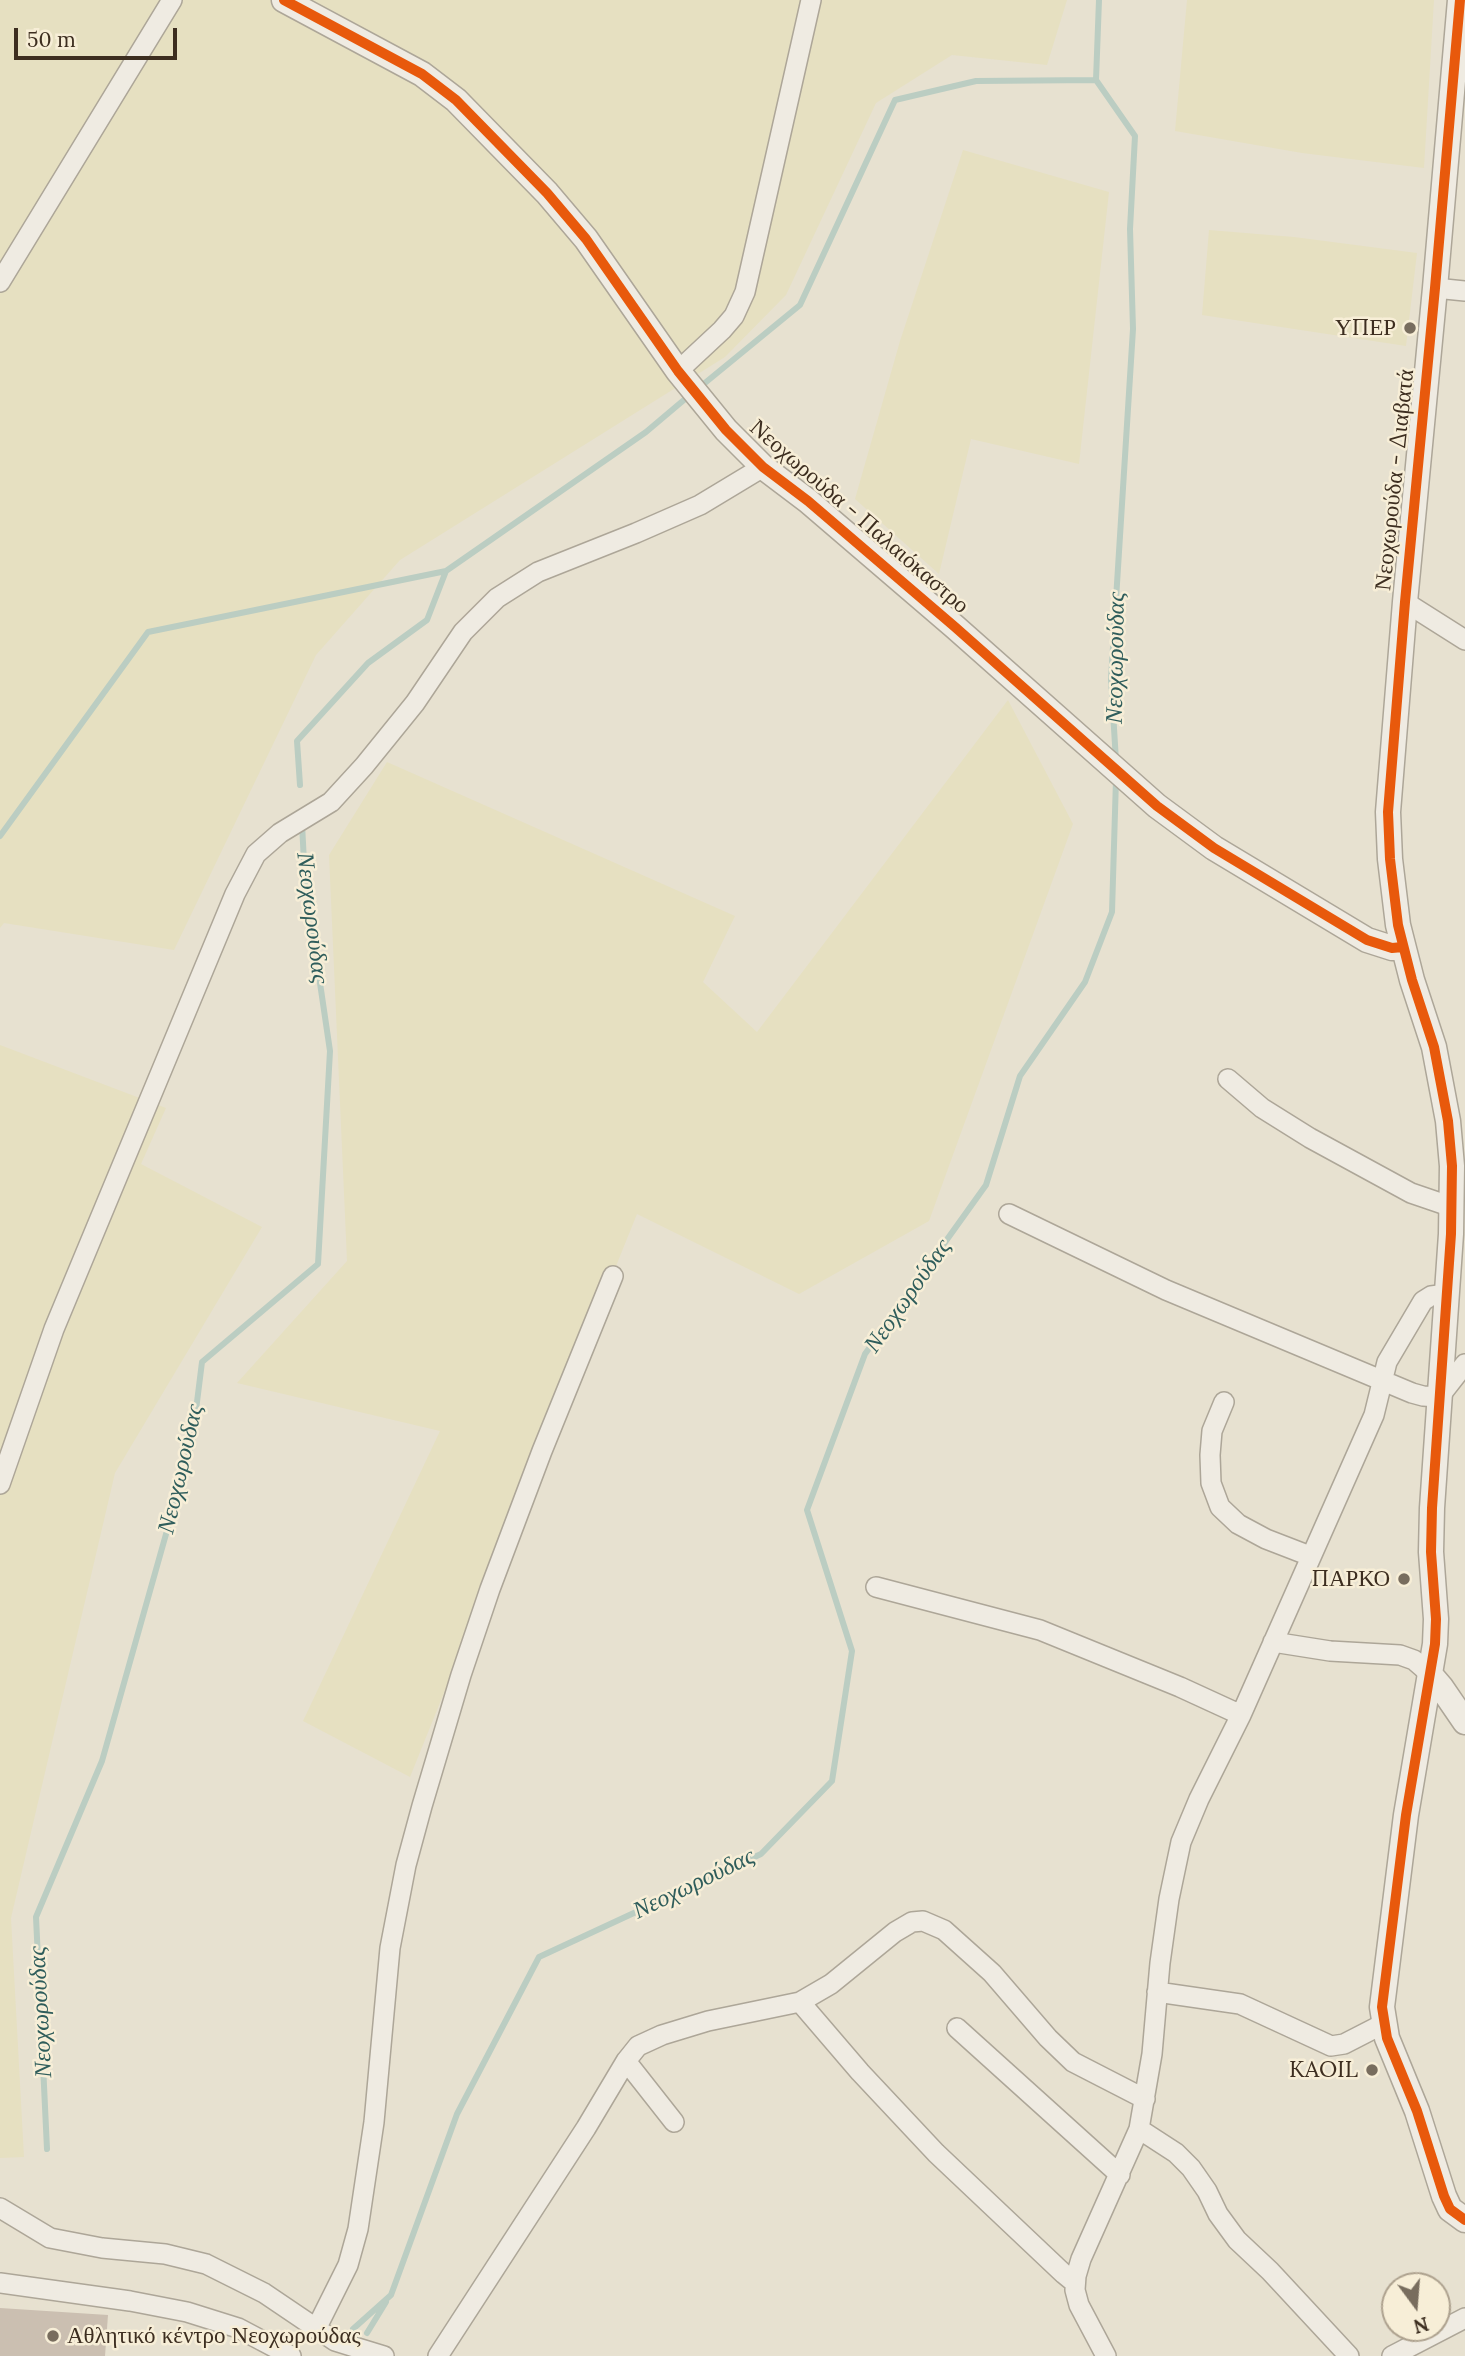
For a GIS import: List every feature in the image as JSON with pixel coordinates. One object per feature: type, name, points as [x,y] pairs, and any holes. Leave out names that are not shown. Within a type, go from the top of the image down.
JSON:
[{"type":"street","points":[[0,282],[172,0]]},
{"type":"street","name":"Νεοχωρούδα - Παλαιόκαστρο","points":[[285,0],[422,75],[456,100],[547,193],[586,239],[678,371],[726,430],[763,467],[808,501],[944,618],[1157,806],[1214,848],[1367,940],[1403,947]]},
{"type":"street","points":[[678,371],[734,316],[745,292],[811,0]]},
{"type":"street","name":"Νεοχωρούδα - Διαβατά","points":[[1383,2024],[1382,2007],[1390,1928],[1436,1631],[1431,1552],[1452,1207],[1448,1121],[1440,1074],[1403,947],[1393,883],[1388,813],[1459,9]]},
{"type":"street","points":[[1435,288],[1465,291]]},
{"type":"street","points":[[0,1484],[73,1282],[235,894],[256,854],[340,793],[415,703],[463,632],[497,598],[538,572],[700,505],[763,467]]},
{"type":"street","points":[[1405,602],[1465,640]]},
{"type":"street","points":[[1228,1079],[1262,1108],[1310,1138],[1403,1189],[1426,1200],[1452,1207]]},
{"type":"street","points":[[1009,1214],[1166,1290],[1381,1381],[1423,1396],[1439,1396],[1465,1364]]},
{"type":"street","points":[[316,2329],[345,2272],[358,2229],[373,2134],[390,1948],[406,1865],[422,1806],[486,1600],[542,1451],[613,1276]]},
{"type":"street","points":[[1106,2356],[1083,2315],[1075,2283],[1081,2259],[1139,2129],[1169,1899],[1181,1842],[1241,1715],[1374,1415],[1387,1362],[1423,1301],[1431,1296],[1447,1294]]},
{"type":"street","points":[[1224,1402],[1212,1431],[1210,1455],[1211,1483],[1220,1507],[1238,1524],[1266,1539],[1310,1556]]},
{"type":"street","points":[[876,1587],[1040,1630],[1241,1715]]},
{"type":"street","points":[[1273,1642],[1330,1651],[1409,1657],[1420,1663],[1429,1673],[1465,1722]]},
{"type":"street","points":[[438,2356],[638,2046],[662,2035],[708,2021],[800,2002],[831,1984],[905,1924],[923,1921],[944,1930],[992,1973],[1048,2038],[1073,2062],[1144,2099]]},
{"type":"street","points":[[1157,1992],[1240,2004],[1331,2046],[1344,2044],[1383,2024],[1417,2111],[1444,2196],[1450,2208],[1465,2220]]},
{"type":"street","points":[[800,2002],[860,2072],[936,2153],[1075,2283]]},
{"type":"street","points":[[957,2028],[1120,2175]]},
{"type":"street","points":[[626,2061],[674,2122]]},
{"type":"street","points":[[1139,2129],[1176,2153],[1191,2168],[1237,2241],[1270,2271],[1349,2356]]},
{"type":"street","points":[[0,2208],[50,2238],[102,2248],[165,2254],[206,2264],[264,2293],[343,2351],[384,2356]]},
{"type":"street","points":[[0,2283],[130,2301],[187,2312],[237,2328],[291,2356]]},
{"type":"street","points":[[1392,2356],[1465,2318]]},
{"type":"shaded area","points":[[0,0],[1067,0],[1047,65],[952,55],[876,103],[786,295],[725,357],[400,560],[316,655],[174,950],[4,923],[0,928]]},
{"type":"shaded area","points":[[1187,0],[1434,0],[1424,168],[1302,153],[1175,131]]},
{"type":"shaded area","points":[[963,150],[1109,192],[1079,464],[971,439],[939,574],[855,499],[900,341]]},
{"type":"shaded area","points":[[1209,230],[1294,237],[1417,253],[1406,346],[1202,315]]},
{"type":"shaded area","points":[[1008,700],[1073,824],[929,1221],[799,1294],[637,1214],[410,1777],[303,1721],[440,1431],[237,1383],[347,1261],[329,855],[387,762],[735,916],[703,982],[757,1032]]},
{"type":"shaded area","points":[[0,1045],[166,1108],[141,1164],[262,1227],[115,1473],[11,1918],[24,2157],[0,2158]]},
{"type":"building","name":"Αθλητικό κέντρο Νεοχωρούδας","points":[[0,2308],[108,2315],[105,2356],[0,2356]]},
{"type":"waterway","name":"Νεοχωρούδας","points":[[1099,0],[1096,80],[1135,136],[1130,229],[1133,329],[1111,679],[1116,761]]},
{"type":"waterway","name":"Νεοχωρούδας","points":[[700,387],[800,305],[895,100],[976,81],[1096,80]]},
{"type":"waterway","name":"Νεοχωρούδας","points":[[0,836],[148,632],[446,571],[646,432],[691,394]]},
{"type":"waterway","name":"Νεοχωρούδας","points":[[300,785],[297,741],[368,663],[427,620],[446,571]]},
{"type":"waterway","name":"Νεοχωρούδας","points":[[353,2329],[391,2295],[457,2114],[539,1957],[761,1854],[832,1781],[852,1651],[807,1510],[865,1354],[986,1185],[1020,1076],[1085,982],[1112,912],[1116,779]]},
{"type":"waterway","name":"Νεοχωρούδας","points":[[47,2149],[36,1917],[102,1761],[192,1442],[202,1362],[318,1264],[330,1051],[305,881],[302,824]]},
{"type":"waterway","points":[[367,2333],[386,2302]]},
{"type":"cycle path","points":[[284,0],[422,74],[456,100],[547,193],[586,239],[678,371],[726,430],[763,467],[808,501],[955,627],[1157,806],[1214,848],[1367,940],[1392,948],[1403,947]]},
{"type":"cycle path","points":[[1460,0],[1388,812],[1390,859],[1398,925],[1412,980],[1434,1047],[1448,1121],[1452,1166],[1451,1234],[1432,1508],[1435,1644],[1406,1815],[1382,2007],[1387,2038],[1417,2111],[1444,2196],[1450,2209],[1465,2220]]},
{"type":"place","name":"ΥΠΕΡ","points":[[1410,328]]},
{"type":"place","name":"ΠΑΡΚΟ","points":[[1404,1579]]},
{"type":"place","name":"KAOIL","points":[[1372,2070]]},
{"type":"place","name":"Αθλητικό κέντρο Νεοχωρούδας","points":[[53,2336]]}]
